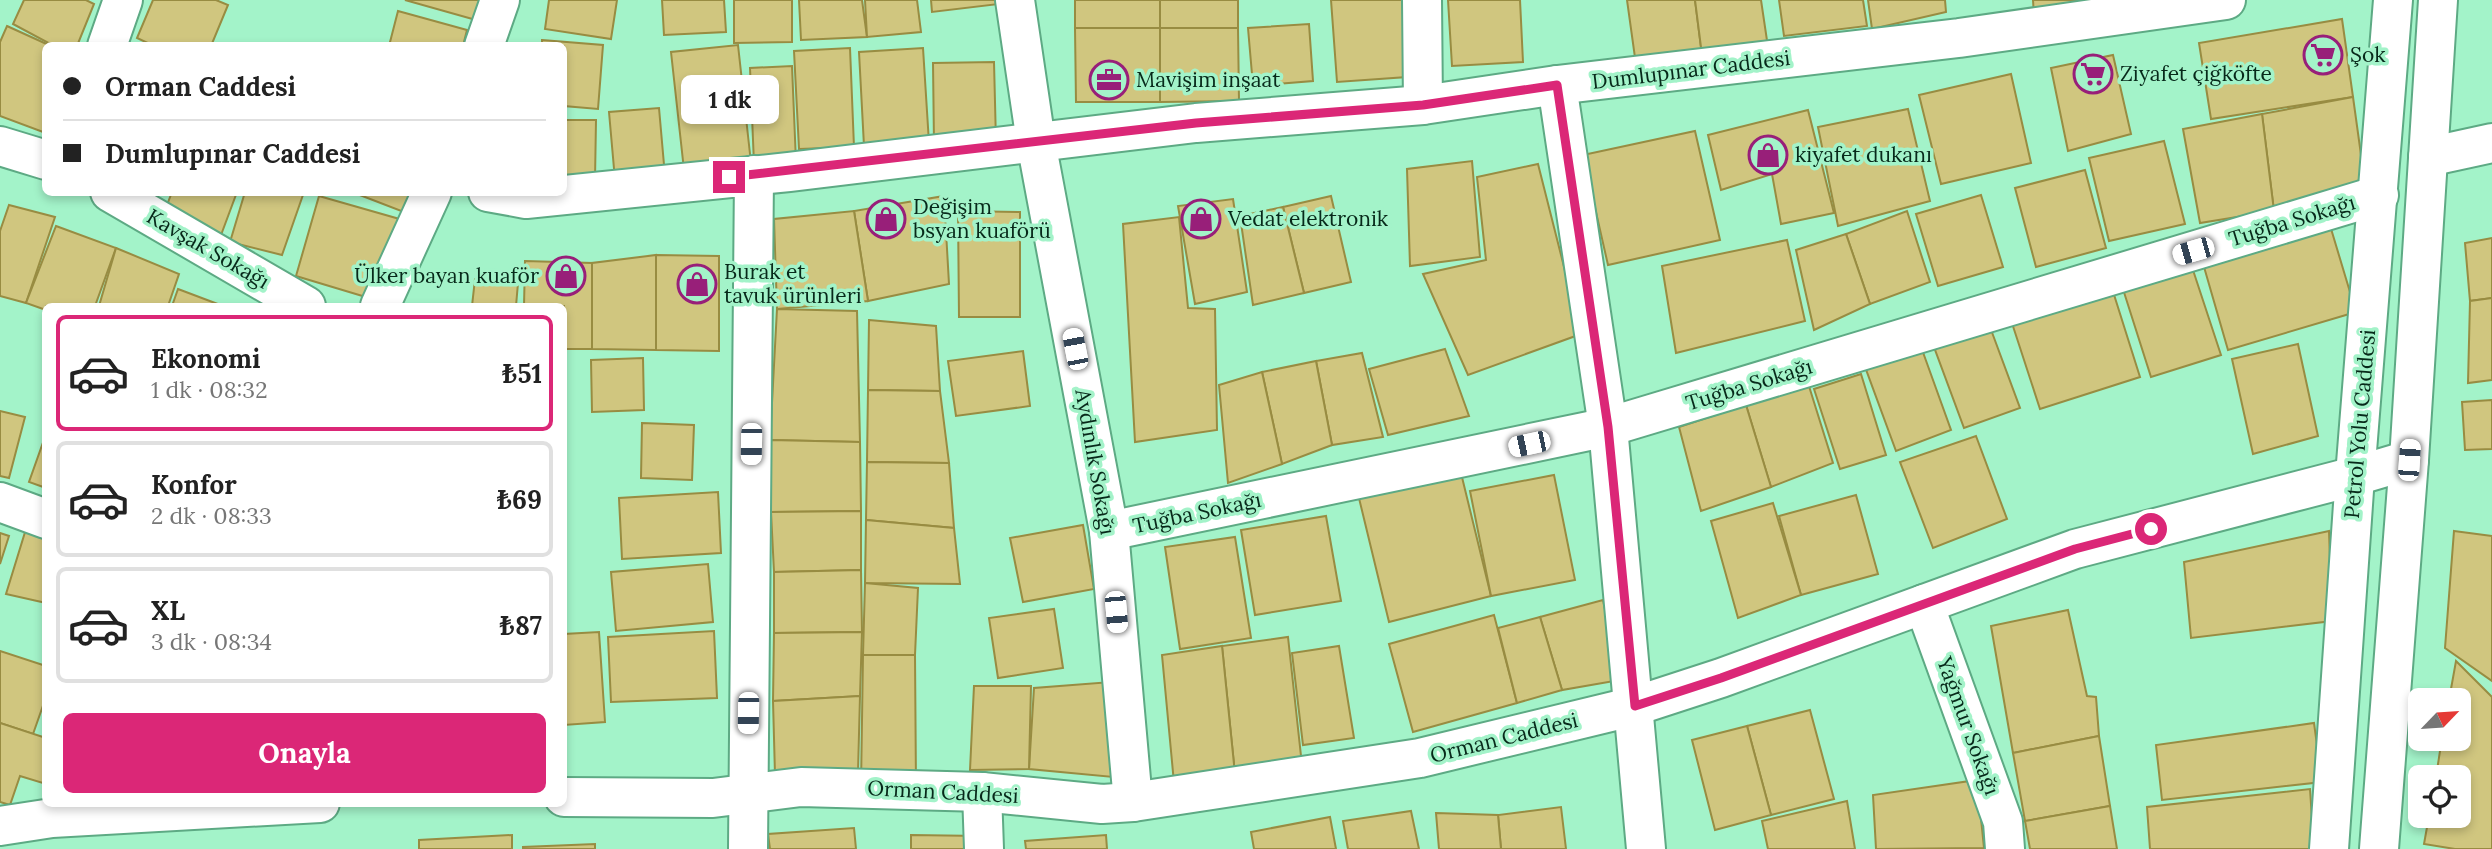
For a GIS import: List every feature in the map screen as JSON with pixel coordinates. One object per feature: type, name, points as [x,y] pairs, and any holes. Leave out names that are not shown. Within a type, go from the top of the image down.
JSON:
[{"type":"street","points":[[108,42],[123,0]]},
{"type":"street","points":[[485,42],[500,0]]},
{"type":"street","name":"Aydınlık Sokağı","points":[[1015,0],[1036,142],[1109,531],[1133,802]]},
{"type":"street","points":[[1422,0],[1423,105]]},
{"type":"street","name":"Dumlupınar Caddesi","points":[[567,195],[1196,123],[1423,105],[1557,85],[1959,38],[2226,0]]},
{"type":"street","name":"Petrol Yolu Caddesi","points":[[2329,849],[2355,476],[2393,0]]},
{"type":"street","points":[[2379,849],[2409,460],[2438,0]]},
{"type":"street","points":[[1557,85],[1608,427],[1646,849]]},
{"type":"street","points":[[2428,157],[2492,143]]},
{"type":"street","points":[[0,146],[42,159]]},
{"type":"street","points":[[748,849],[754,175]]},
{"type":"street","name":"Tuğba Sokağı","points":[[1109,531],[1608,427],[2379,195]]},
{"type":"street","name":"Kavşak Sokağı","points":[[117,196],[301,303]]},
{"type":"street","points":[[381,303],[430,196]]},
{"type":"street","name":"Dumlupınar Caddesi","points":[[510,196],[526,199],[554,196]]},
{"type":"street","name":"Orman Caddesi","points":[[567,797],[712,798],[800,787],[982,792],[1102,804],[1133,802],[1420,758],[1635,706],[1721,678],[2075,549],[2409,460]]},
{"type":"street","points":[[0,502],[42,518]]},
{"type":"street","name":"Yağmur Sokağı","points":[[1924,604],[2003,822],[2005,849]]},
{"type":"street","points":[[982,792],[984,849]]},
{"type":"street","points":[[0,826],[98,809],[172,807]]},
{"type":"building","points":[[24,0],[86,0],[94,4],[79,42],[47,42],[13,24]]},
{"type":"building","points":[[153,0],[216,0],[228,5],[213,42],[146,42],[137,38]]},
{"type":"building","points":[[405,0],[482,0],[476,20]]},
{"type":"building","points":[[549,0],[617,0],[611,39],[545,29]]},
{"type":"building","points":[[662,0],[724,0],[726,32],[664,35]]},
{"type":"building","points":[[734,0],[792,0],[792,42],[734,43]]},
{"type":"building","points":[[799,0],[862,0],[867,37],[801,40]]},
{"type":"building","points":[[865,0],[917,0],[921,32],[867,37]]},
{"type":"building","points":[[931,0],[998,0],[999,4],[932,12]]},
{"type":"building","points":[[1075,0],[1160,0],[1160,28],[1075,28]]},
{"type":"building","points":[[1160,0],[1238,0],[1238,28],[1160,28]]},
{"type":"building","points":[[1331,0],[1402,0],[1407,77],[1337,82]]},
{"type":"building","points":[[1448,0],[1520,0],[1523,62],[1452,66]]},
{"type":"building","points":[[1627,0],[1695,0],[1703,63],[1637,72]]},
{"type":"building","points":[[1695,0],[1761,0],[1769,54],[1703,63]]},
{"type":"building","points":[[1779,0],[1863,0],[1867,26],[1784,36]]},
{"type":"building","points":[[1868,0],[1945,0],[1946,12],[1872,29]]},
{"type":"building","points":[[2033,0],[2098,0],[2034,16]]},
{"type":"building","points":[[398,11],[467,30],[464,42],[390,42]]},
{"type":"building","points":[[2342,19],[2353,97],[2211,119],[2199,43]]},
{"type":"building","points":[[1309,24],[1313,81],[1253,86],[1248,28]]},
{"type":"building","points":[[7,26],[42,42],[42,132],[0,116],[0,42]]},
{"type":"building","points":[[1075,28],[1160,28],[1160,102],[1076,102]]},
{"type":"building","points":[[1160,28],[1238,28],[1239,101],[1160,102]]},
{"type":"building","points":[[567,42],[603,45],[598,109],[567,106]]},
{"type":"building","points":[[738,45],[751,163],[684,170],[671,52]]},
{"type":"building","points":[[850,48],[854,147],[799,149],[794,51]]},
{"type":"building","points":[[923,48],[929,143],[864,146],[859,52]]},
{"type":"building","points":[[2113,55],[2131,134],[2068,151],[2051,68]]},
{"type":"building","points":[[994,62],[996,142],[934,143],[933,63]]},
{"type":"building","points":[[792,66],[796,162],[754,164],[750,68]]},
{"type":"building","points":[[2011,74],[2031,163],[1941,184],[1919,95]]},
{"type":"building","points":[[2353,97],[2366,191],[2274,211],[2262,114]]},
{"type":"building","points":[[659,108],[665,176],[615,180],[609,112]]},
{"type":"building","points":[[1908,109],[1930,201],[1838,226],[1818,127]]},
{"type":"building","points":[[1808,110],[1834,213],[1781,224],[1772,174],[1721,190],[1708,135]]},
{"type":"building","points":[[2262,114],[2274,211],[2200,223],[2183,129]]},
{"type":"building","points":[[567,120],[596,120],[595,180],[567,180]]},
{"type":"building","points":[[1695,131],[1720,240],[1608,265],[1583,155]]},
{"type":"building","points":[[2164,141],[2185,224],[2109,241],[2089,158]]},
{"type":"building","points":[[1472,161],[1480,257],[1410,266],[1407,169]]},
{"type":"building","points":[[1538,164],[1581,334],[1468,375],[1423,274],[1486,260],[1477,177]]},
{"type":"building","points":[[2085,170],[2106,248],[2036,267],[2015,188]]},
{"type":"building","points":[[1981,195],[2003,267],[1938,286],[1916,214]]},
{"type":"building","points":[[170,196],[236,196],[221,235],[164,213]]},
{"type":"building","points":[[244,196],[303,196],[282,255],[230,242]]},
{"type":"building","points":[[319,196],[403,220],[379,301],[296,276]]},
{"type":"building","points":[[362,196],[416,196],[409,214]]},
{"type":"building","points":[[944,196],[949,284],[868,301],[854,211]]},
{"type":"building","points":[[1331,196],[1351,282],[1304,293],[1283,207]]},
{"type":"building","points":[[1233,199],[1247,292],[1195,304],[1178,206]]},
{"type":"building","points":[[9,205],[55,217],[26,303],[0,296],[0,231]]},
{"type":"building","points":[[1283,207],[1304,293],[1253,305],[1240,216]]},
{"type":"building","points":[[854,211],[868,301],[777,309],[774,219]]},
{"type":"building","points":[[958,211],[1020,212],[1020,317],[959,317]]},
{"type":"building","points":[[1907,211],[1930,282],[1870,304],[1846,234]]},
{"type":"building","points":[[1179,217],[1188,308],[1215,309],[1217,430],[1135,442],[1123,224]]},
{"type":"building","points":[[2329,222],[2356,312],[2228,350],[2202,260]]},
{"type":"building","points":[[56,226],[116,248],[96,303],[42,303],[42,309],[26,303]]},
{"type":"building","points":[[1846,234],[1870,304],[1814,330],[1796,250]]},
{"type":"building","points":[[2492,238],[2492,298],[2470,301],[2465,243]]},
{"type":"building","points":[[1787,240],[1805,321],[1676,353],[1662,266]]},
{"type":"building","points":[[116,248],[179,274],[169,303],[100,303]]},
{"type":"building","points":[[656,255],[656,350],[592,349],[592,263]]},
{"type":"building","points":[[656,255],[719,256],[719,351],[656,350]]},
{"type":"building","points":[[525,261],[592,263],[592,349],[567,349],[567,303],[524,303]]},
{"type":"building","points":[[2191,264],[2221,355],[2151,377],[2122,286]]},
{"type":"building","points":[[475,279],[518,283],[516,303],[472,303]]},
{"type":"building","points":[[2110,282],[2140,377],[2040,409],[2009,314]]},
{"type":"building","points":[[178,289],[215,303],[173,303]]},
{"type":"building","points":[[2492,298],[2492,380],[2468,383],[2470,301]]},
{"type":"building","points":[[777,309],[857,311],[860,442],[770,440]]},
{"type":"building","points":[[869,320],[936,326],[940,391],[868,390]]},
{"type":"building","points":[[1990,327],[2020,408],[1964,428],[1934,347]]},
{"type":"building","points":[[1920,344],[1951,430],[1896,451],[1864,364]]},
{"type":"building","points":[[2298,344],[2318,436],[2253,454],[2232,359]]},
{"type":"building","points":[[1445,349],[1469,416],[1388,435],[1369,369]]},
{"type":"building","points":[[1023,351],[1030,406],[956,416],[948,361]]},
{"type":"building","points":[[1362,353],[1383,437],[1332,445],[1316,361]]},
{"type":"building","points":[[643,358],[644,410],[592,412],[591,360]]},
{"type":"building","points":[[1316,361],[1332,445],[1282,464],[1262,372]]},
{"type":"building","points":[[1262,372],[1282,464],[1228,483],[1219,385]]},
{"type":"building","points":[[1861,374],[1886,455],[1840,469],[1814,389]]},
{"type":"building","points":[[1808,383],[1833,463],[1771,487],[1746,405]]},
{"type":"building","points":[[868,390],[940,391],[949,463],[867,462]]},
{"type":"building","points":[[2492,400],[2492,449],[2465,450],[2462,402]]},
{"type":"building","points":[[1746,405],[1771,487],[1701,511],[1679,427]]},
{"type":"building","points":[[0,411],[25,417],[9,478],[0,476]]},
{"type":"building","points":[[642,423],[694,425],[692,480],[641,478]]},
{"type":"building","points":[[1976,436],[2007,519],[1933,548],[1900,462]]},
{"type":"building","points":[[770,440],[860,442],[861,511],[771,512]]},
{"type":"building","points":[[42,445],[42,487],[29,482]]},
{"type":"building","points":[[867,462],[949,463],[954,528],[866,520]]},
{"type":"building","points":[[1460,469],[1491,596],[1389,622],[1358,494]]},
{"type":"building","points":[[1554,475],[1575,580],[1491,596],[1470,491]]},
{"type":"building","points":[[718,492],[721,553],[622,559],[619,498]]},
{"type":"building","points":[[1856,495],[1878,574],[1801,595],[1779,516]]},
{"type":"building","points":[[1773,503],[1801,595],[1738,618],[1711,521]]},
{"type":"building","points":[[861,511],[861,570],[774,572],[771,512]]},
{"type":"building","points":[[1326,516],[1341,601],[1255,615],[1241,530]]},
{"type":"building","points":[[866,520],[954,528],[960,584],[865,583]]},
{"type":"building","points":[[1083,525],[1094,589],[1023,602],[1010,538]]},
{"type":"building","points":[[26,529],[42,533],[42,602],[6,594]]},
{"type":"building","points":[[2329,531],[2332,621],[2191,638],[2184,562]]},
{"type":"building","points":[[2454,531],[2492,536],[2492,681],[2445,648]]},
{"type":"building","points":[[0,533],[9,536],[0,564]]},
{"type":"building","points":[[1235,537],[1251,638],[1180,649],[1165,547]]},
{"type":"building","points":[[708,564],[713,622],[616,631],[611,572]]},
{"type":"building","points":[[861,570],[862,632],[774,633],[774,572]]},
{"type":"building","points":[[865,583],[918,588],[915,655],[863,655]]},
{"type":"building","points":[[1603,600],[1620,680],[1562,690],[1540,617]]},
{"type":"building","points":[[1054,609],[1063,668],[998,678],[989,618]]},
{"type":"building","points":[[2068,610],[2087,696],[2096,697],[2099,736],[2013,753],[1991,626]]},
{"type":"building","points":[[1494,615],[1517,703],[1413,732],[1389,644]]},
{"type":"building","points":[[1540,617],[1562,690],[1517,703],[1498,628]]},
{"type":"building","points":[[714,631],[717,698],[611,702],[608,637]]},
{"type":"building","points":[[599,632],[605,722],[567,725],[567,634]]},
{"type":"building","points":[[862,632],[860,696],[773,701],[774,633]]},
{"type":"building","points":[[1288,637],[1302,765],[1235,774],[1222,646]]},
{"type":"building","points":[[1222,646],[1235,774],[1174,783],[1162,655]]},
{"type":"building","points":[[1339,646],[1354,738],[1303,745],[1292,653]]},
{"type":"building","points":[[0,651],[42,665],[42,708],[33,734],[0,723]]},
{"type":"building","points":[[863,655],[915,655],[916,787],[861,786]]},
{"type":"building","points":[[2456,661],[2492,697],[2492,849],[2455,849],[2424,844],[2427,828],[2471,828],[2471,765],[2438,765],[2440,751],[2471,751],[2471,688],[2451,688]]},
{"type":"building","points":[[1111,682],[1113,777],[1029,769],[1034,688]]},
{"type":"building","points":[[974,686],[1031,686],[1029,769],[970,770]]},
{"type":"building","points":[[860,696],[858,772],[775,775],[773,701]]},
{"type":"building","points":[[1810,710],[1834,799],[1771,815],[1747,726]]},
{"type":"building","points":[[0,723],[42,737],[42,783],[20,776],[10,805],[0,802]]},
{"type":"building","points":[[2314,723],[2322,782],[2162,800],[2156,745]]},
{"type":"building","points":[[1747,726],[1771,815],[1715,830],[1692,740]]},
{"type":"building","points":[[2099,736],[2110,806],[2025,821],[2013,753]]},
{"type":"building","points":[[1977,780],[1984,848],[1876,849],[1873,795]]},
{"type":"building","points":[[2310,789],[2314,849],[2150,849],[2147,807]]},
{"type":"building","points":[[1847,801],[1855,849],[1768,849],[1762,821]]},
{"type":"building","points":[[2110,806],[2117,849],[2030,849],[2025,821]]},
{"type":"building","points":[[1561,807],[1566,849],[1501,849],[1498,815]]},
{"type":"building","points":[[1411,811],[1419,849],[1348,849],[1343,821]]},
{"type":"building","points":[[1436,813],[1498,815],[1501,849],[1439,849]]},
{"type":"building","points":[[1330,817],[1336,849],[1254,849],[1251,832]]},
{"type":"building","points":[[854,828],[856,849],[770,849],[768,834]]},
{"type":"building","points":[[512,835],[512,849],[419,849],[419,840]]},
{"type":"building","points":[[911,835],[981,836],[981,849],[911,849]]},
{"type":"building","points":[[1106,835],[1107,849],[1026,849],[1025,841]]},
{"type":"building","points":[[595,844],[595,849],[523,849],[523,847]]},
{"type":"place","name":"Şok","points":[[2323,55]]},
{"type":"place","name":"Ziyafet çiğköfte","points":[[2093,74]]},
{"type":"place","name":"Mavişim inşaat","points":[[1109,80]]},
{"type":"place","name":"kiyafet dukanı","points":[[1768,155]]},
{"type":"place","name":"Değişim bsyan kuaförü","points":[[886,219]]},
{"type":"place","name":"Vedat elektronik","points":[[1201,219]]},
{"type":"place","name":"Ülker bayan kuaför","points":[[566,276]]},
{"type":"place","name":"Burak et tavuk ürünleri","points":[[697,284]]},
{"type":"route","points":[[729,177],[1196,123],[1423,105],[1557,85],[1608,427],[1635,706],[1721,678],[2075,549],[2151,529]]}]
